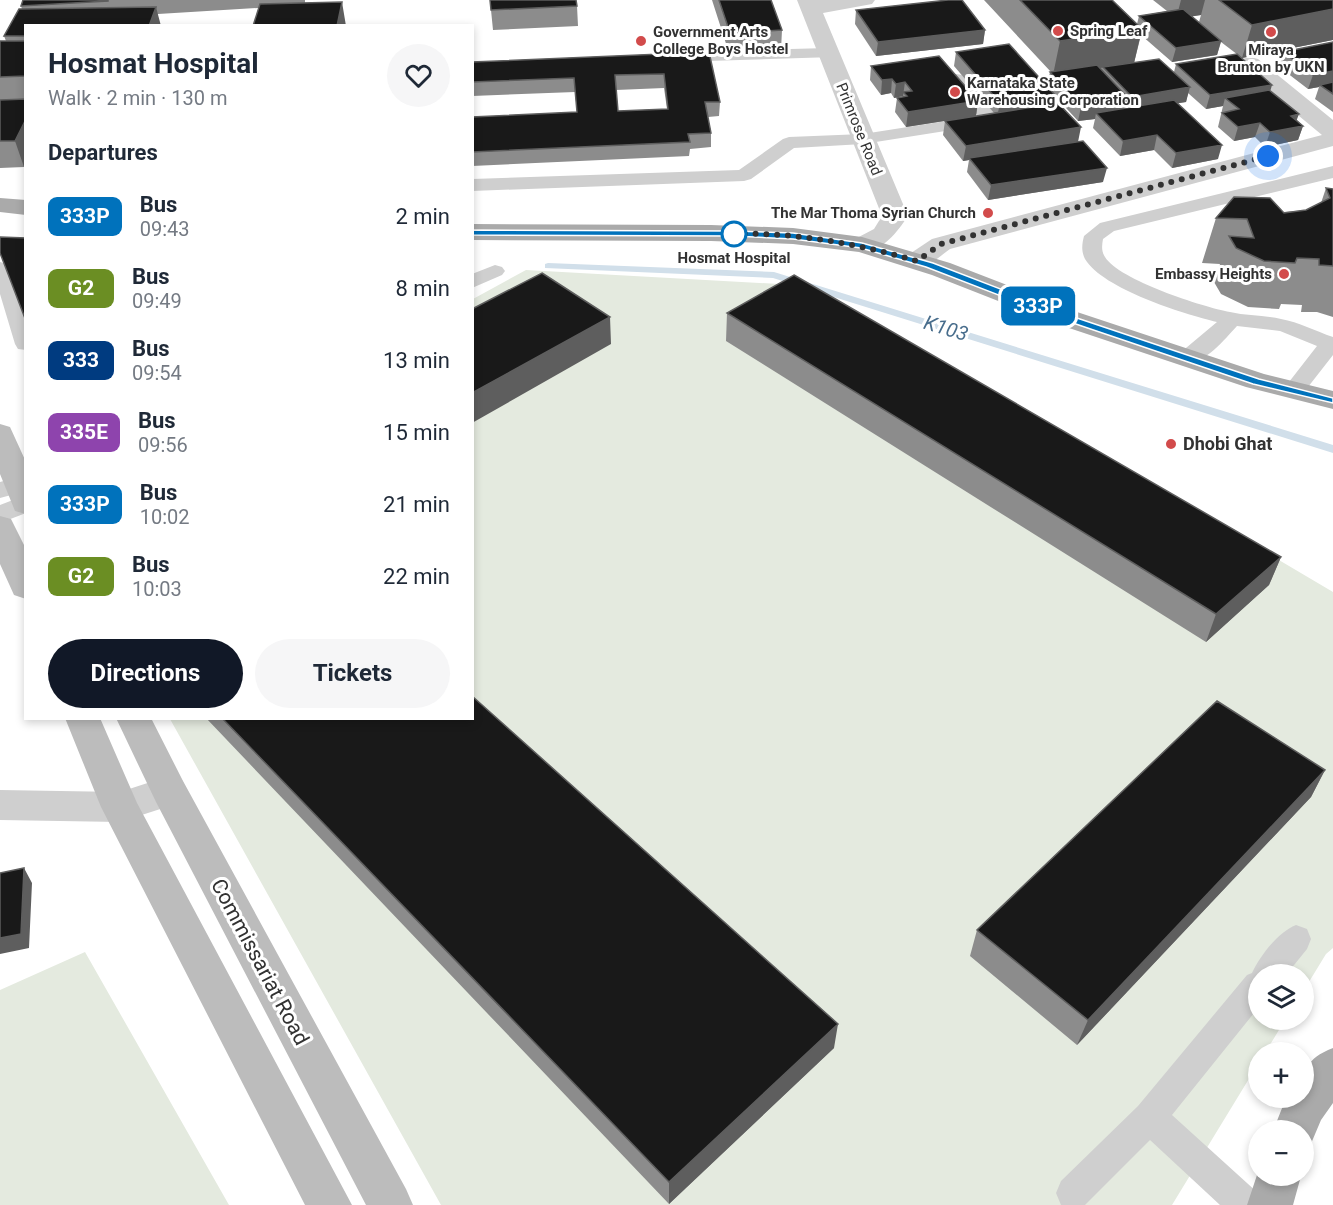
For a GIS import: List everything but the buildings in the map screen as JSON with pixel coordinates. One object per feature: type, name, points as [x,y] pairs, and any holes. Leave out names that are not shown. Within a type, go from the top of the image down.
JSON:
[{"type":"main road","points":[[474,232],[722,233],[793,236],[862,245],[917,261],[1064,317],[1188,358],[1293,391],[1333,400]]},
{"type":"main road","points":[[0,434],[17,495]]},
{"type":"main road","points":[[0,527],[24,581]]},
{"type":"main road","points":[[83,720],[120,807],[329,1205]]},
{"type":"main road","name":"Commissariat Road","points":[[134,720],[169,791],[390,1205]]},
{"type":"main road","points":[[1299,1120],[1303,1108],[1333,1068]]},
{"type":"main road","points":[[1269,1205],[1276,1186]]},
{"type":"street","points":[[809,4],[865,0]]},
{"type":"street","name":"Primrose Road","points":[[809,4],[895,216],[883,234],[862,245]]},
{"type":"street","points":[[1250,64],[1333,132]]},
{"type":"street","points":[[917,261],[941,244],[1333,139]]},
{"type":"street","points":[[0,805],[120,807],[169,791]]},
{"type":"lane","points":[[674,57],[828,53]]},
{"type":"lane","points":[[474,185],[744,175],[789,143],[863,139],[990,119],[948,69]]},
{"type":"lane","points":[[1293,391],[1331,344],[1284,326],[1232,319],[1138,287],[1107,272],[1095,259],[1091,249],[1094,236],[1107,227],[1333,172]]},
{"type":"lane","points":[[0,268],[8,310],[24,340]]},
{"type":"lane","points":[[474,281],[495,272]]},
{"type":"lane","points":[[1188,358],[1232,319]]},
{"type":"lane","points":[[0,515],[17,495]]},
{"type":"lane","points":[[1276,964],[1296,939]]},
{"type":"lane","points":[[1072,1193],[1150,1117],[1248,997]]},
{"type":"lane","points":[[1150,1117],[1246,1205]]},
{"type":"shaded area","points":[[526,270],[814,286],[1333,592],[1333,948],[1326,954],[1314,974],[1314,964],[1248,964],[1248,1030],[1279,1030],[1272,1042],[1248,1042],[1248,1080],[1172,1205],[441,1205],[171,720],[474,720],[474,298]]},
{"type":"shaded area","points":[[85,952],[229,1205],[0,1205],[0,990]]},
{"type":"waterway","name":"K103","points":[[548,266],[774,275],[1333,449]]},
{"type":"bus line","name":"333P","points":[[474,232],[734,234],[793,236],[862,245],[929,265],[1064,317],[1256,381],[1333,400]]},
{"type":"place","name":"Spring Leaf","points":[[1058,31]]},
{"type":"place","name":"Miraya Brunton by UKN","points":[[1271,32]]},
{"type":"place","name":"Government Arts College Boys Hostel","points":[[641,41]]},
{"type":"place","name":"Karnataka State Warehousing Corporation","points":[[955,92]]},
{"type":"place","name":"The Mar Thoma Syrian Church","points":[[988,213]]},
{"type":"place","name":"Hosmat Hospital","points":[[734,234]]},
{"type":"place","name":"Embassy Heights","points":[[1284,274]]},
{"type":"place","name":"Dhobi Ghat","points":[[1171,444]]},
{"type":"route","points":[[734,234],[793,236],[862,245],[917,261],[941,244],[1268,156]]}]
